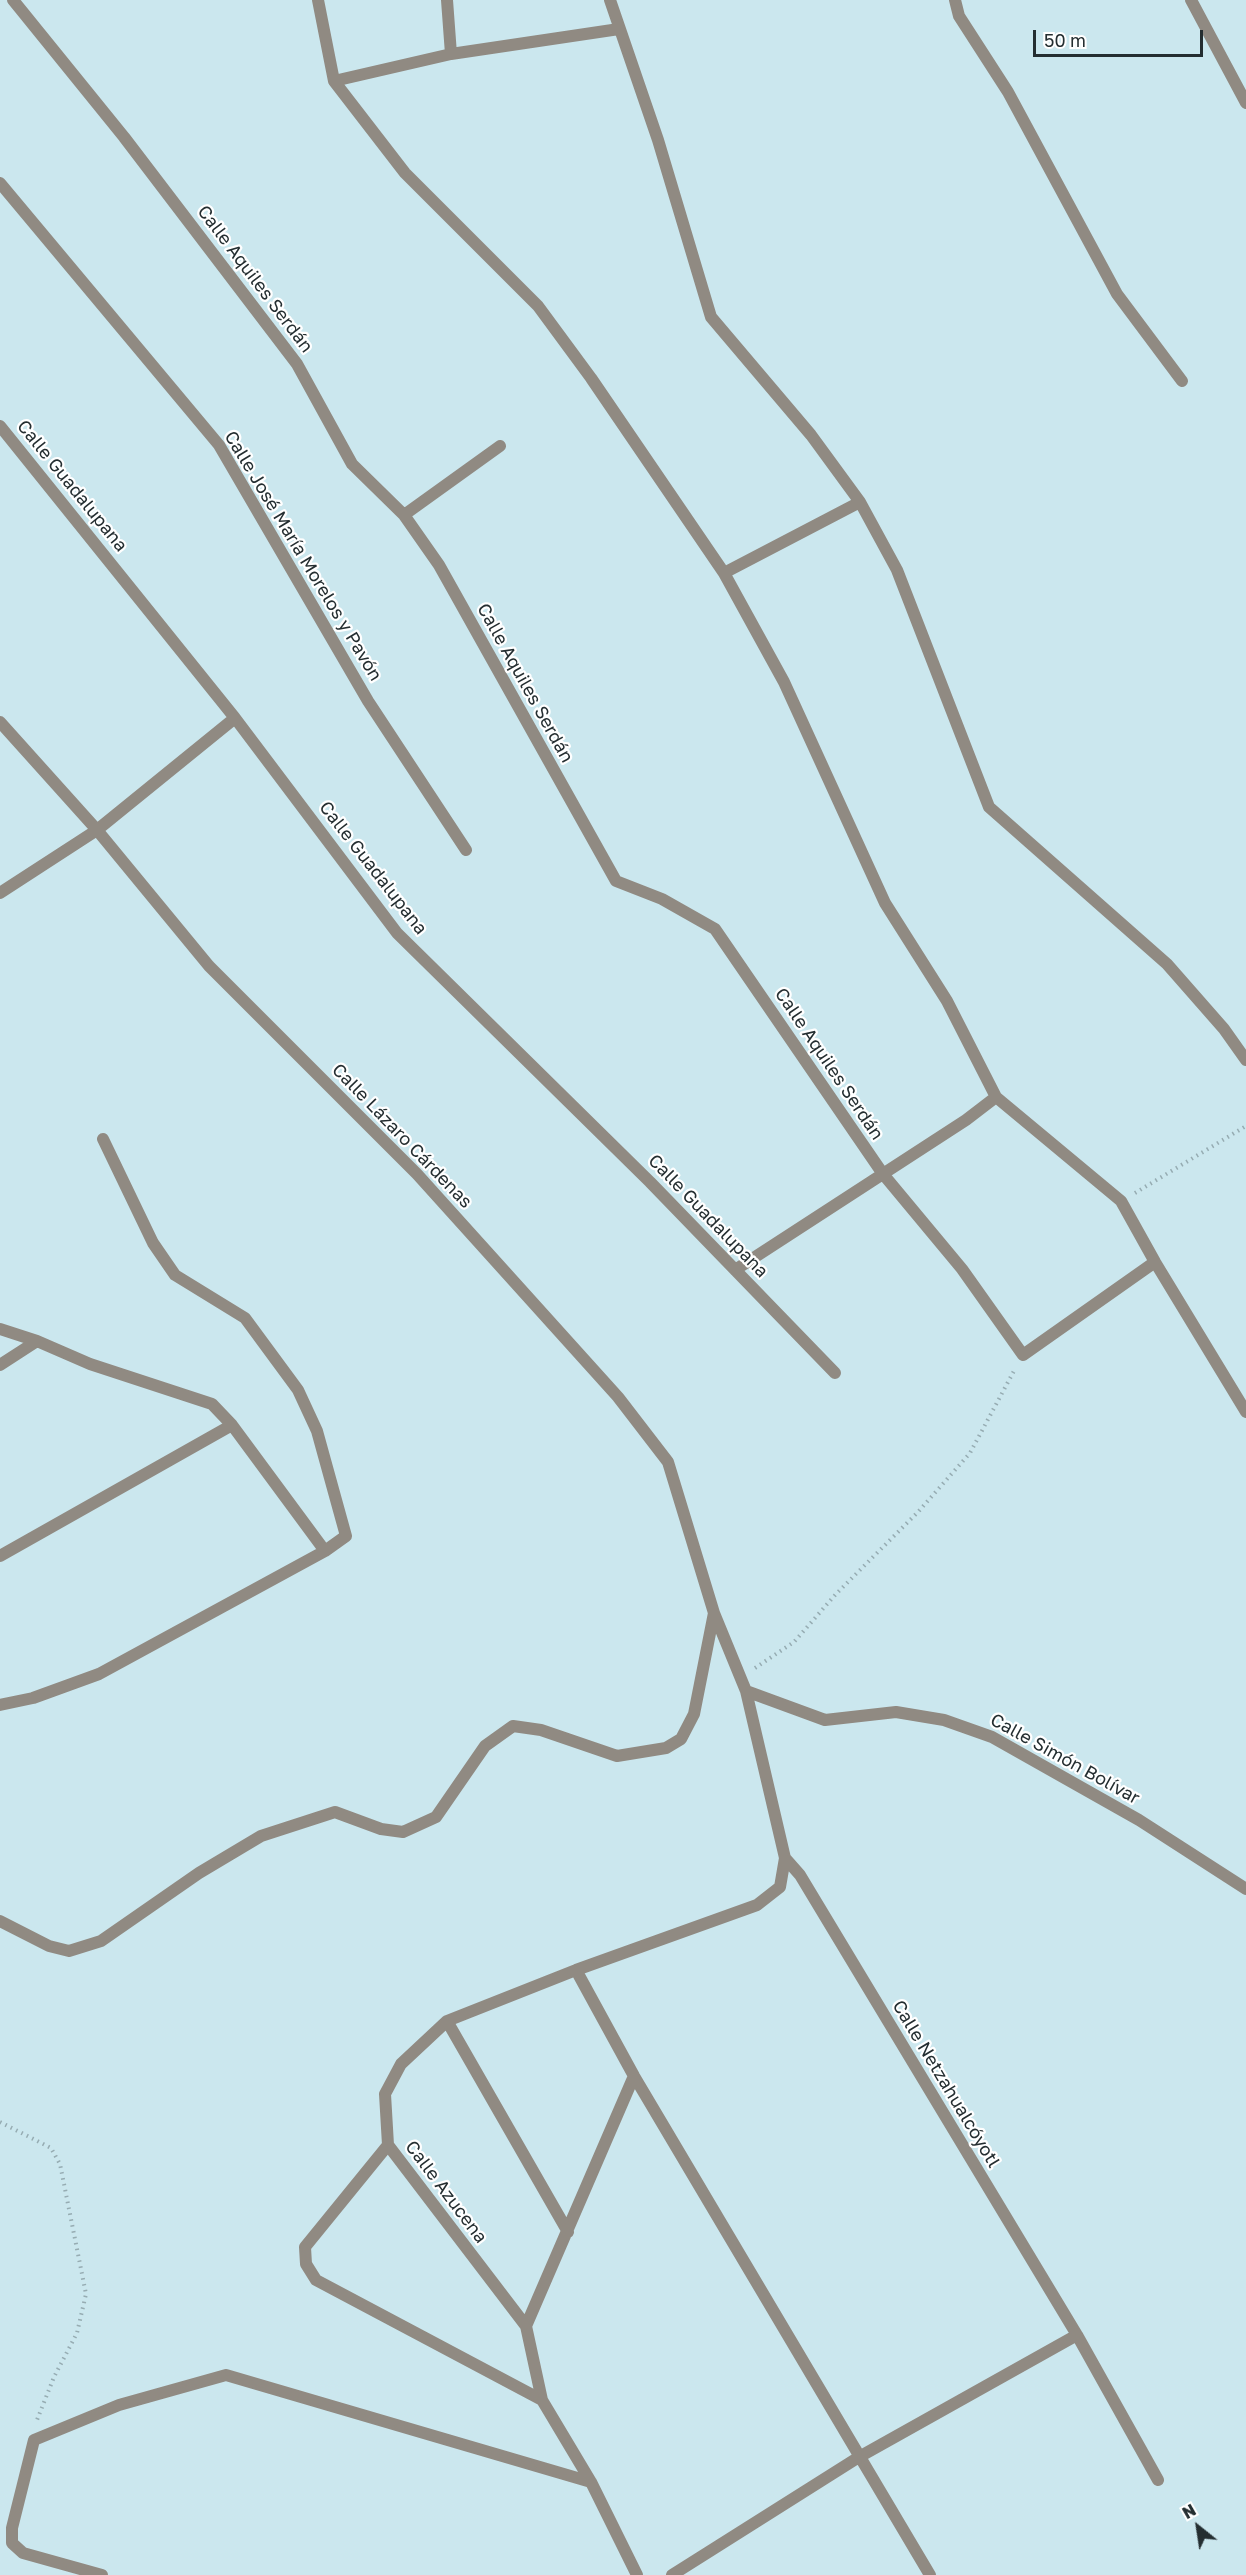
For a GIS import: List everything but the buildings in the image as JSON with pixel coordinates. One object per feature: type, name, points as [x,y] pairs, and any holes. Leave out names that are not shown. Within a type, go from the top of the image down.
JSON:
[{"type":"street","name":"Calle Aquiles Serdán","points":[[13,0],[124,137],[297,364],[352,464],[404,515],[439,565],[616,881],[662,898],[715,929],[883,1174],[962,1269],[1023,1355]]},
{"type":"street","points":[[318,0],[334,81],[405,173],[538,306],[591,378],[724,573],[784,682],[885,903],[947,1001],[996,1096],[1121,1201],[1155,1262],[1246,1412]]},
{"type":"street","points":[[447,0],[451,54]]},
{"type":"street","points":[[610,0],[658,140],[711,317],[811,435],[860,502],[897,570],[989,807],[1167,964],[1224,1029],[1246,1060]]},
{"type":"street","points":[[955,0],[959,16],[1008,92],[1117,294],[1182,381]]},
{"type":"street","points":[[1191,0],[1246,103]]},
{"type":"street","points":[[334,81],[451,54],[619,29]]},
{"type":"street","name":"Calle José María Morelos y Pavón","points":[[0,183],[219,445],[368,701],[466,850]]},
{"type":"street","name":"Calle Guadalupana","points":[[0,426],[235,718],[397,933],[735,1269],[835,1372]]},
{"type":"street","points":[[404,515],[500,447]]},
{"type":"street","points":[[724,573],[860,502]]},
{"type":"street","points":[[0,893],[97,830],[235,718]]},
{"type":"street","name":"Calle Lázaro Cárdenas","points":[[0,722],[97,830],[209,966],[417,1174],[618,1397],[668,1462],[714,1612],[741,1678]]},
{"type":"street","points":[[735,1269],[883,1174],[996,1096]]},
{"type":"street","points":[[0,1705],[33,1698],[99,1674],[325,1551],[346,1536],[317,1431],[298,1390],[245,1318],[175,1275],[153,1242],[103,1139]]},
{"type":"street","points":[[1023,1355],[1155,1262]]},
{"type":"street","points":[[0,1329],[37,1341],[90,1364],[212,1404],[232,1425],[325,1551]]},
{"type":"street","points":[[0,1365],[37,1341]]},
{"type":"street","points":[[0,1556],[232,1425]]},
{"type":"street","points":[[0,1921],[49,1946],[69,1951],[101,1941],[199,1873],[261,1836],[335,1812],[381,1829],[403,1832],[436,1817],[485,1746],[513,1726],[541,1730],[617,1756],[666,1748],[681,1739],[694,1714],[714,1612]]},
{"type":"street","name":"Calle Netzahualcóyotl","points":[[741,1678],[746,1690],[784,1858],[800,1875],[1077,2335],[1158,2480]]},
{"type":"street","name":"Calle Simón Bolívar","points":[[746,1690],[825,1719],[896,1712],[944,1719],[992,1737],[1138,1820],[1246,1889]]},
{"type":"street","name":"Calle Azucena","points":[[637,2575],[591,2482],[542,2400],[526,2326],[388,2145],[385,2094],[400,2064],[447,2021],[576,1970],[757,1905],[780,1887],[784,1858]]},
{"type":"street","points":[[576,1970],[634,2076],[930,2575]]},
{"type":"street","points":[[447,2021],[568,2232]]},
{"type":"street","points":[[526,2326],[634,2076]]},
{"type":"street","points":[[388,2145],[305,2247],[306,2264],[316,2280],[542,2400]]},
{"type":"street","points":[[672,2575],[859,2457],[1077,2335]]},
{"type":"street","points":[[102,2575],[23,2553],[12,2543],[12,2528],[34,2440],[119,2405],[226,2375],[591,2482]]},
{"type":"path","points":[[1121,1201],[1246,1126]]},
{"type":"path","points":[[741,1678],[794,1642],[836,1594],[918,1512],[963,1462],[1023,1355]]},
{"type":"path","points":[[0,2122],[51,2148],[60,2164],[86,2294],[77,2333],[38,2415],[34,2440]]}]
